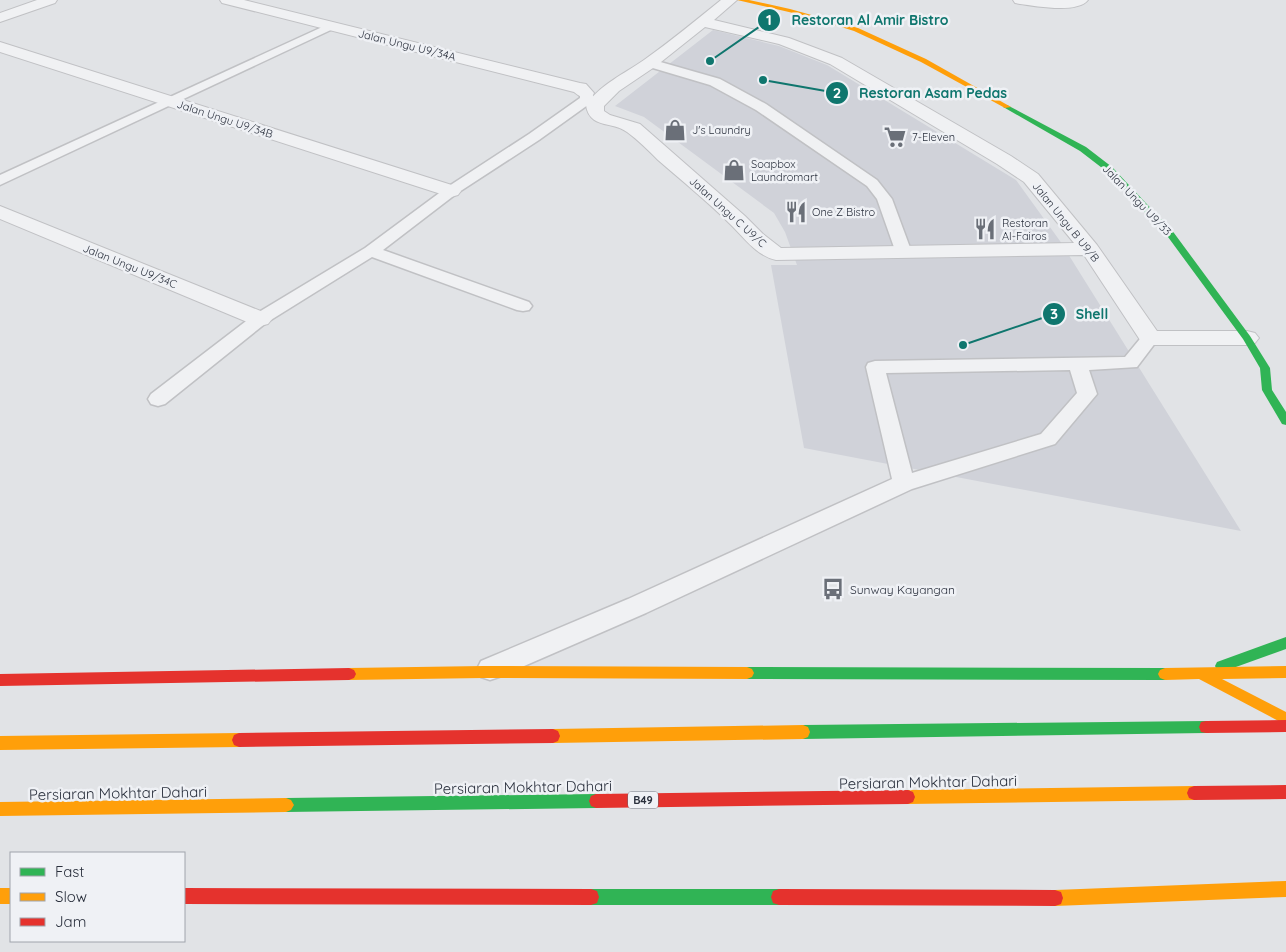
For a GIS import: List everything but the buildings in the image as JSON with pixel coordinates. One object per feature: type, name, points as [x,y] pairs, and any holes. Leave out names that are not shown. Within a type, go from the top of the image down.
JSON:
[{"type":"main road","name":"Jalan Ungu U9/33","points":[[740,0],[813,15],[872,35],[918,57],[1082,149],[1109,169],[1171,235],[1247,338],[1265,368],[1267,390],[1286,421]]},
{"type":"main road","name":"Jalan Ungu U9/33","points":[[1265,368],[1279,377]]},
{"type":"main road","points":[[1200,674],[1286,643]]},
{"type":"main road","points":[[0,680],[483,672],[1200,674],[1286,672]]},
{"type":"main road","points":[[1200,674],[1286,719]]},
{"type":"main road","points":[[0,743],[1286,726]]},
{"type":"main road","name":"Persiaran Mokhtar Dahari","points":[[0,809],[1286,792]]},
{"type":"main road","points":[[1089,898],[1247,879]]},
{"type":"main road","points":[[185,896],[1089,898],[1286,889]]},
{"type":"street","points":[[0,18],[50,0]]},
{"type":"street","name":"Jalan Ungu U9/34A","points":[[227,0],[580,88],[586,93]]},
{"type":"street","name":"Jalan Ungu C U9/C","points":[[730,0],[650,63],[613,87],[595,105],[597,114],[614,122],[631,125],[738,220],[746,231],[760,244],[776,254],[1090,249]]},
{"type":"street","points":[[1020,0],[1053,4],[1072,3],[1081,0]]},
{"type":"street","name":"Jalan Ungu B U9/B","points":[[704,22],[784,41],[836,61],[1004,160],[1031,178],[1090,249],[1150,338]]},
{"type":"street","name":"Jalan Ungu U9/34B","points":[[0,47],[451,191]]},
{"type":"street","name":"Jalan Ungu U9/34C","points":[[0,212],[260,319]]},
{"type":"street","points":[[1150,338],[1247,338]]},
{"type":"lane","points":[[0,181],[331,26]]},
{"type":"lane","points":[[650,63],[715,82],[761,107],[872,183],[884,199],[904,253]]},
{"type":"lane","points":[[158,399],[260,319],[372,250],[451,191],[534,137],[587,98],[586,93]]},
{"type":"lane","points":[[372,250],[523,306]]},
{"type":"lane","points":[[904,483],[875,367],[1130,363],[1150,338]]},
{"type":"lane","points":[[483,672],[637,606],[904,483],[1048,439],[1087,394],[1078,364]]},
{"type":"shaded area","points":[[713,30],[779,46],[827,65],[1016,180],[1060,241],[1241,531],[804,448],[771,265],[797,265],[785,232],[774,213],[644,117],[615,106]]},
{"type":"traffic: fast","points":[[1007,107],[1083,149],[1109,169],[1171,235],[1247,338],[1265,368],[1267,390],[1286,421]]},
{"type":"traffic: fast","points":[[1222,666],[1286,643]]},
{"type":"traffic: fast","points":[[747,673],[1165,674]]},
{"type":"traffic: fast","points":[[803,732],[1206,727]]},
{"type":"traffic: fast","points":[[286,805],[596,801]]},
{"type":"traffic: fast","points":[[591,897],[779,897]]},
{"type":"traffic: slow","points":[[740,0],[807,14],[856,29],[924,61],[1007,107]]},
{"type":"traffic: slow","points":[[349,674],[483,672],[747,673]]},
{"type":"traffic: slow","points":[[1165,674],[1286,672]]},
{"type":"traffic: slow","points":[[1205,677],[1286,719]]},
{"type":"traffic: slow","points":[[553,736],[803,732]]},
{"type":"traffic: slow","points":[[0,743],[239,740]]},
{"type":"traffic: slow","points":[[908,797],[1194,793]]},
{"type":"traffic: slow","points":[[0,809],[286,805]]},
{"type":"traffic: slow","points":[[1055,898],[1286,889]]},
{"type":"traffic: slow","points":[[0,896],[10,896]]},
{"type":"traffic: jam","points":[[0,680],[349,674]]},
{"type":"traffic: jam","points":[[1206,727],[1286,726]]},
{"type":"traffic: jam","points":[[239,740],[553,736]]},
{"type":"traffic: jam","points":[[1194,793],[1286,792]]},
{"type":"traffic: jam","points":[[596,801],[908,797]]},
{"type":"traffic: jam","points":[[185,896],[591,897]]},
{"type":"traffic: jam","points":[[779,897],[1055,898]]},
{"type":"place","name":"Restoran Al Amir Bistro","points":[[710,61]]},
{"type":"place","name":"Restoran Asam Pedas","points":[[763,80]]},
{"type":"place","name":"J's Laundry","points":[[675,130]]},
{"type":"place","name":"7-Eleven","points":[[895,137]]},
{"type":"place","name":"Soapbox Laundromart","points":[[734,170]]},
{"type":"place","name":"One Z Bistro","points":[[796,212]]},
{"type":"place","name":"Restoran Al-Fairos","points":[[985,229]]},
{"type":"place","name":"Shell","points":[[963,345]]},
{"type":"place","name":"Sunway Kayangan","points":[[833,589]]}]
